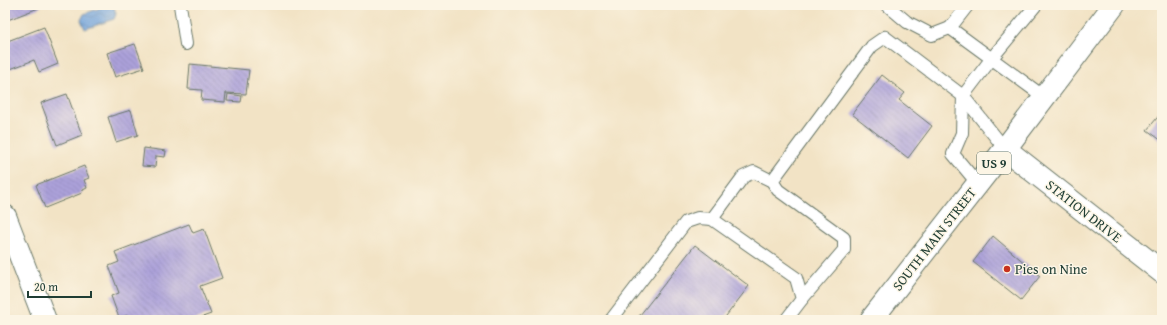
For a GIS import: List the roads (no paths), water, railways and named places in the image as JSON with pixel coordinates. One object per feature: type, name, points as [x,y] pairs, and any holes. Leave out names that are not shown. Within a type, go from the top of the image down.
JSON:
[{"type":"main road","name":"SOUTH MAIN STREET","points":[[871,320],[1005,149],[1114,5]]},
{"type":"main road","name":"STATION DRIVE","points":[[1005,149],[1162,272]]},
{"type":"main road","points":[[5,216],[45,320]]},
{"type":"lane","points":[[180,5],[186,44]]},
{"type":"lane","points":[[887,5],[907,22],[932,35],[950,28],[968,5]]},
{"type":"lane","points":[[978,184],[953,154],[962,133],[963,96],[1036,5]]},
{"type":"lane","points":[[950,28],[1044,97]]},
{"type":"lane","points":[[772,181],[872,46],[885,38],[963,96],[1005,149]]},
{"type":"lane","points":[[712,219],[743,177],[754,172],[772,181],[778,190],[844,238],[844,250],[786,320]]},
{"type":"lane","points":[[611,320],[686,222],[698,218],[712,219],[796,278],[802,299]]},
{"type":"water","points":[[108,5],[114,7],[116,14],[114,19],[85,29],[81,20],[84,14]]},
{"type":"place","name":"Pies on Nine","points":[[1007,269]]}]
